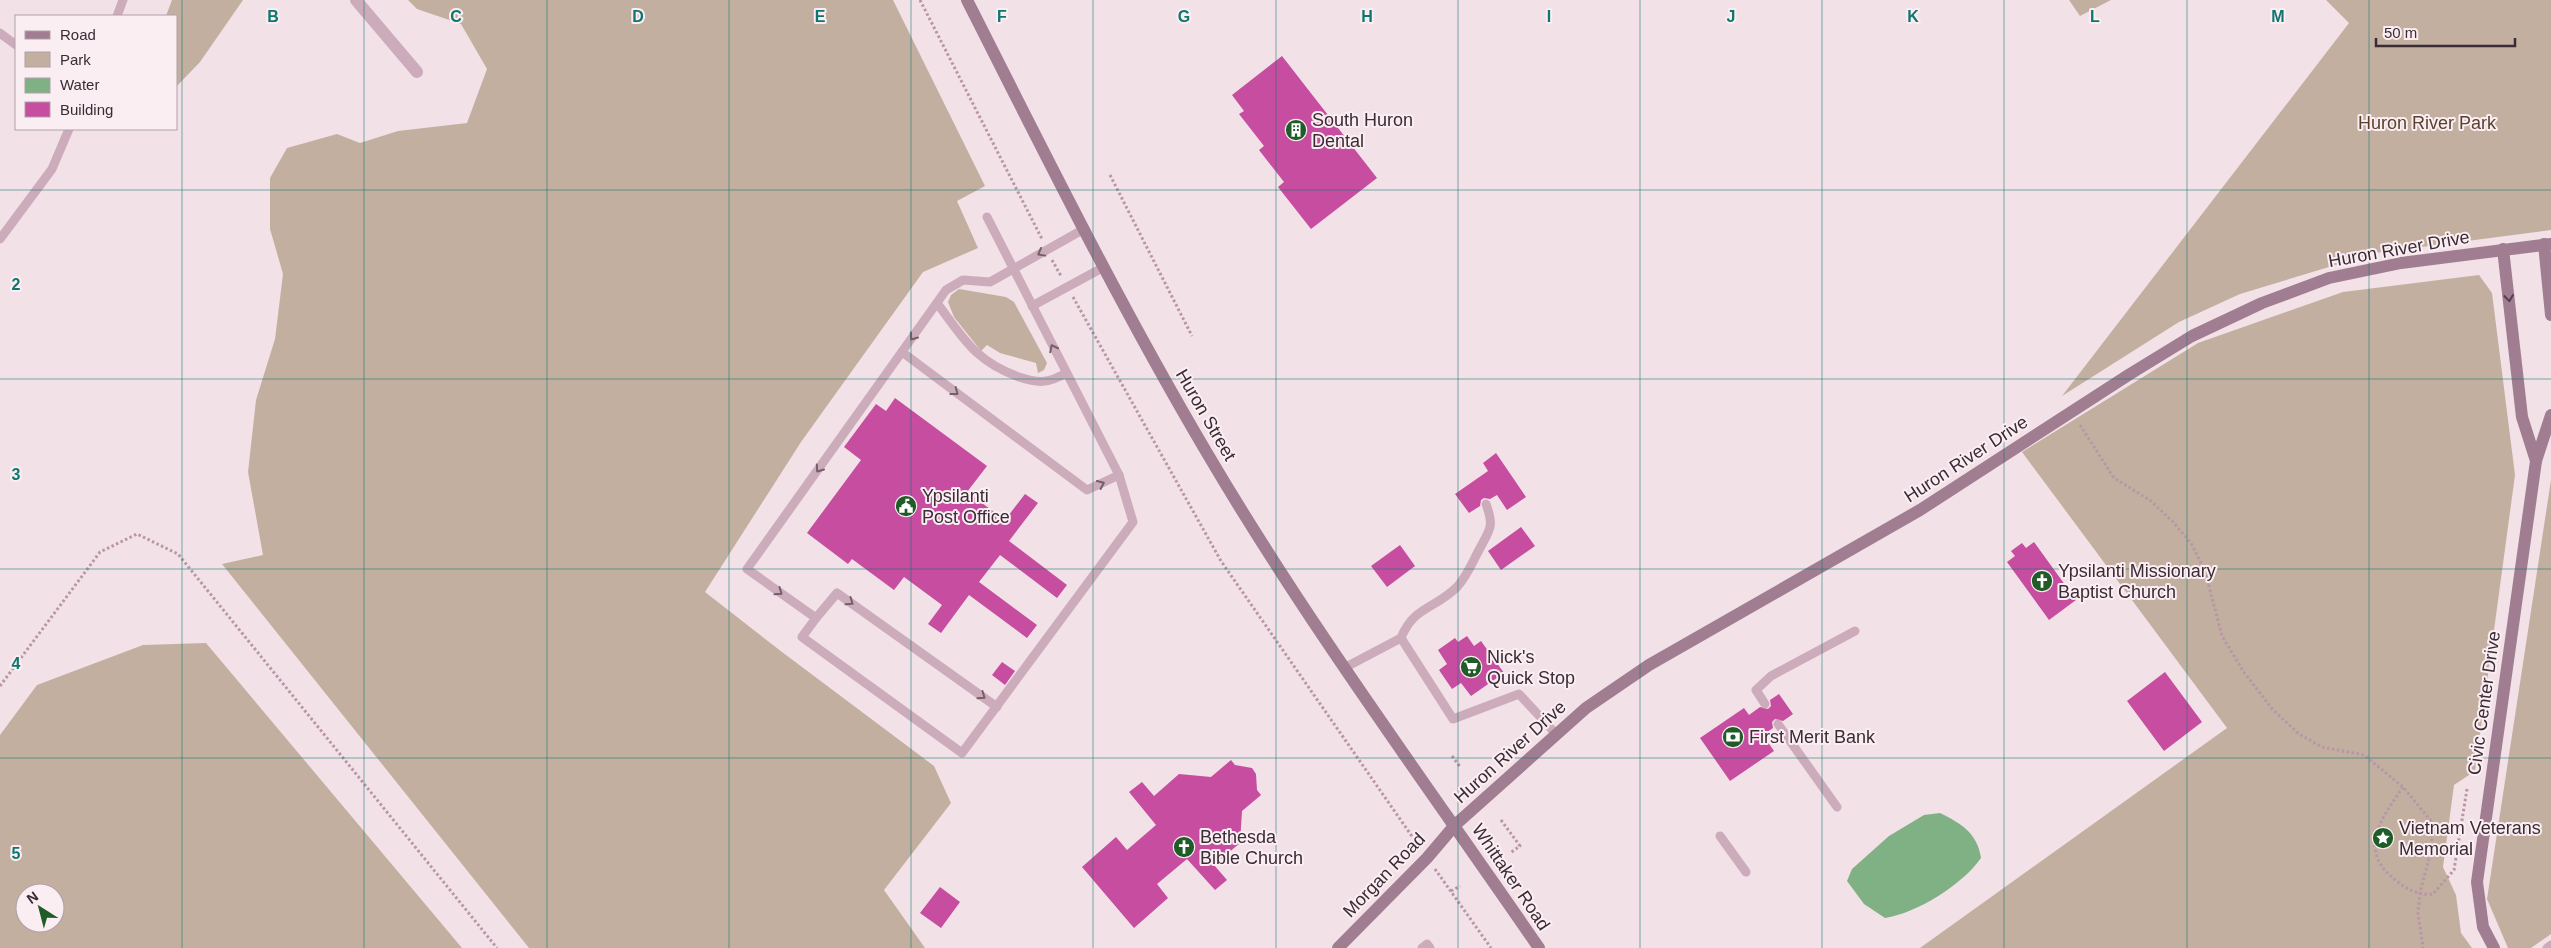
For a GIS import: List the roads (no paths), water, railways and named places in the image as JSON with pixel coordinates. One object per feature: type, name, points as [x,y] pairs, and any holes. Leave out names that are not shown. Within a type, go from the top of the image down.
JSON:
[{"type":"main road","name":"Huron Street","points":[[967,0],[1104,267],[1207,453],[1276,566],[1455,825]]},
{"type":"main road","name":"Huron River Drive","points":[[1455,825],[1586,708],[1649,665],[1920,510],[2192,336],[2262,303],[2329,278],[2401,263],[2547,244]]},
{"type":"main road","points":[[2547,244],[2551,315]]},
{"type":"main road","name":"Civic Center Drive","points":[[2503,250],[2522,417],[2536,461]]},
{"type":"main road","name":"Civic Center Drive","points":[[2494,948],[2483,927],[2477,882],[2536,461],[2551,415]]},
{"type":"main road","name":"Morgan Road","points":[[1338,948],[1427,858],[1455,825]]},
{"type":"main road","name":"Whittaker Road","points":[[1455,825],[1539,948]]},
{"type":"street","points":[[356,0],[417,72]]},
{"type":"lane","points":[[117,15],[124,0]]},
{"type":"lane","points":[[0,33],[15,44]]},
{"type":"lane","points":[[0,239],[52,170],[69,130]]},
{"type":"lane","points":[[987,217],[1118,476],[1133,522],[997,707],[962,753],[802,637],[837,593],[997,707]]},
{"type":"lane","points":[[816,618],[747,569],[946,290],[964,280],[990,282],[1084,229]]},
{"type":"lane","points":[[1032,306],[1104,267]]},
{"type":"lane","points":[[937,303],[976,353],[995,368],[1037,383],[1058,378],[1066,373]]},
{"type":"lane","points":[[902,352],[1087,490],[1118,476]]},
{"type":"lane","points":[[1346,667],[1401,638],[1406,625],[1415,614],[1450,592],[1468,573],[1491,532],[1491,517],[1486,504]]},
{"type":"lane","points":[[1764,704],[1756,690],[1772,676],[1855,631]]},
{"type":"lane","points":[[1401,638],[1453,719],[1519,694],[1556,734]]},
{"type":"lane","points":[[1778,724],[1837,807]]},
{"type":"lane","points":[[1720,836],[1746,872]]},
{"type":"lane","points":[[1422,948],[1427,944],[1430,948]]},
{"type":"lane","points":[[2547,948],[2551,945]]},
{"type":"water","points":[[1940,813],[1962,825],[1976,842],[1981,858],[1973,868],[1951,888],[1924,904],[1898,915],[1885,918],[1864,904],[1847,881],[1852,869],[1889,836],[1924,815]]},
{"type":"place","name":"South Huron Dental","points":[[1296,130]]},
{"type":"place","name":"Ypsilanti Post Office","points":[[906,506]]},
{"type":"place","name":"Ypsilanti Missionary Baptist Church","points":[[2042,581]]},
{"type":"place","name":"Nick's Quick Stop","points":[[1471,667]]},
{"type":"place","name":"First Merit Bank","points":[[1733,737]]},
{"type":"place","name":"Vietnam Veterans Memorial","points":[[2383,838]]},
{"type":"place","name":"Bethesda Bible Church","points":[[1184,847]]},
{"type":"park label","name":"Huron River Park","points":[[2427,123]]}]
